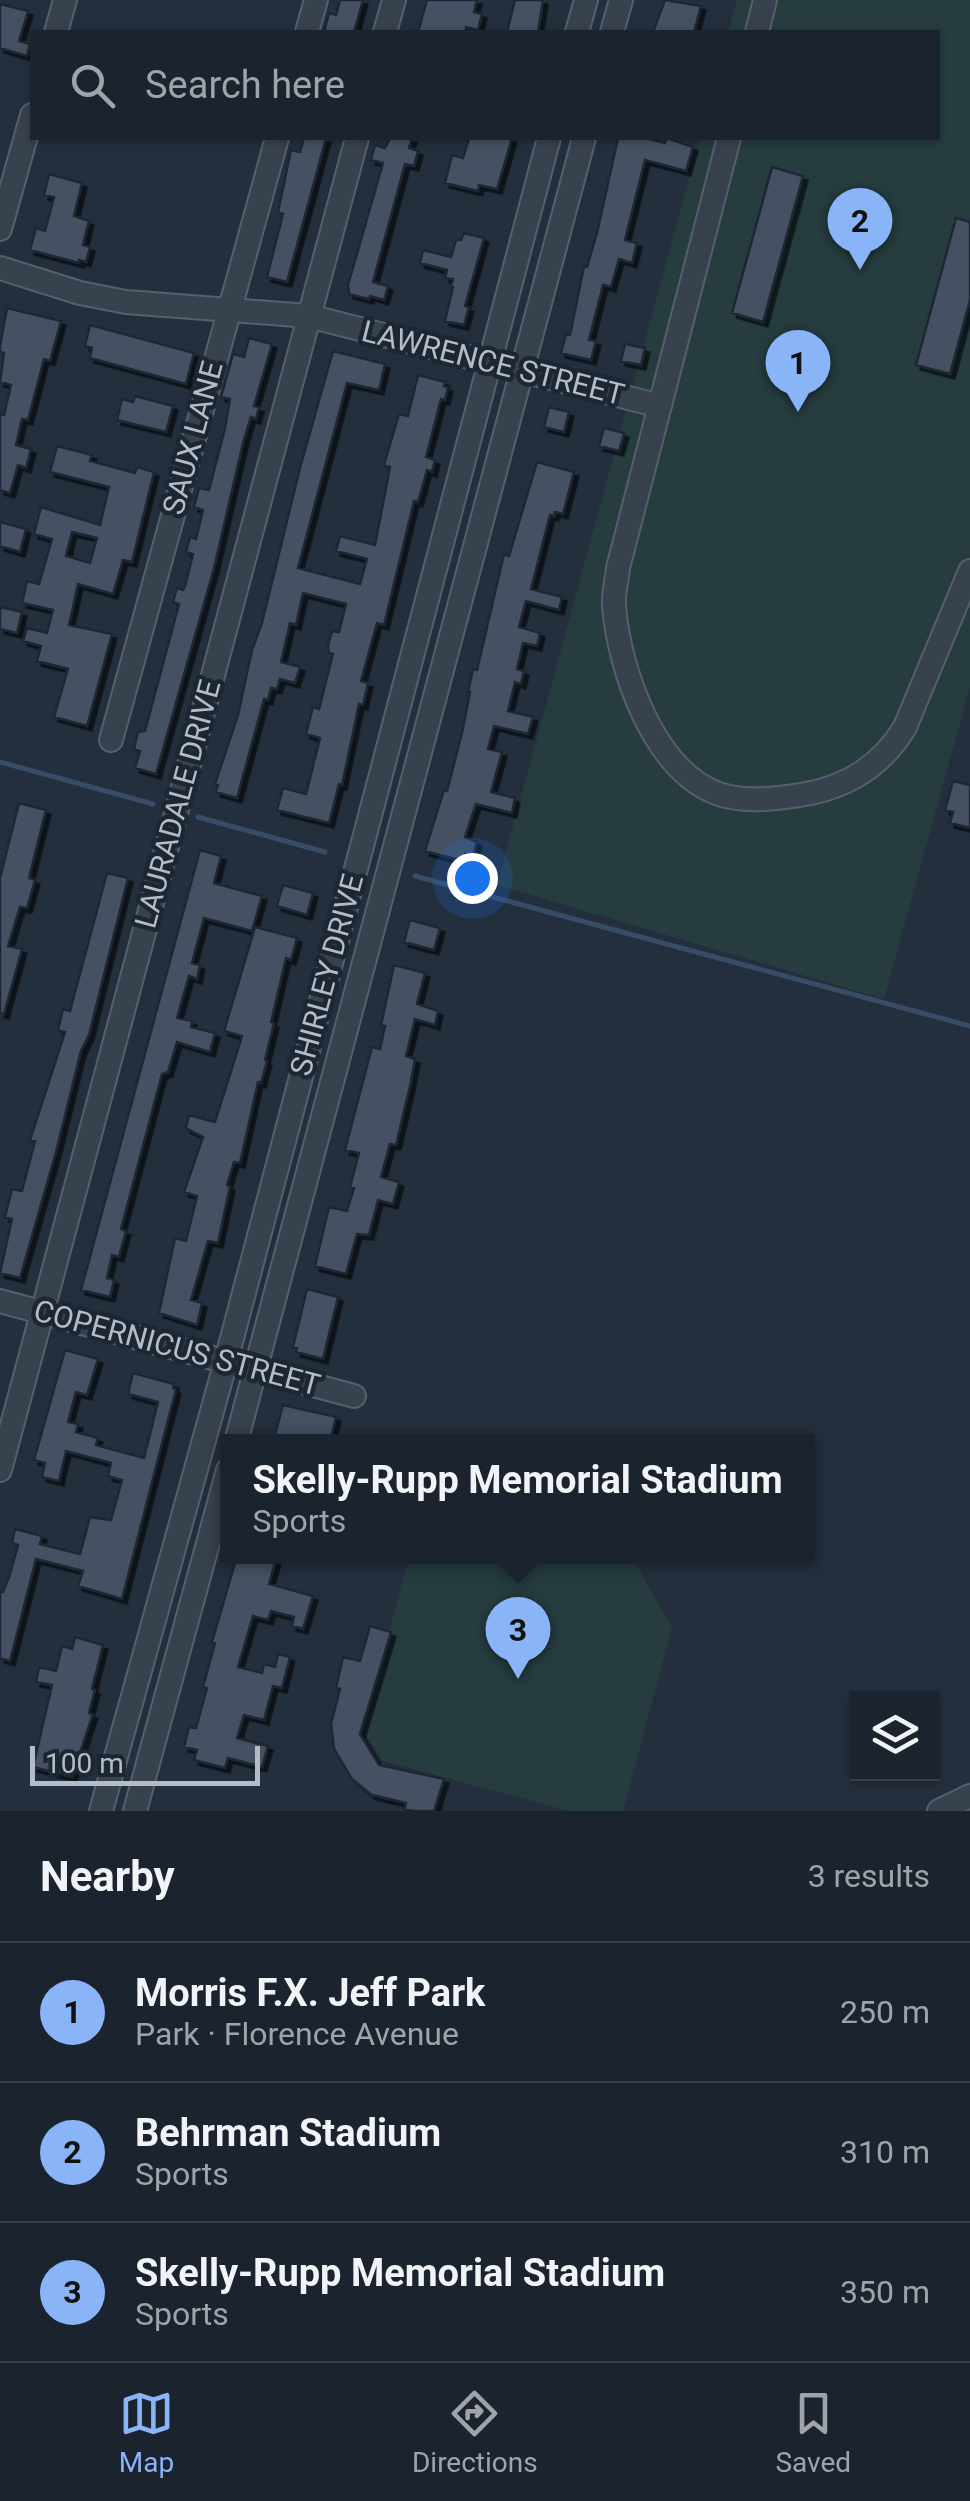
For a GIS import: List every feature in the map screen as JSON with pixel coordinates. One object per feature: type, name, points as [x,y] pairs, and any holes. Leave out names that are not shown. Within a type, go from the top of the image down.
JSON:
[{"type":"street","points":[[57,30],[65,0]]},
{"type":"street","points":[[308,30],[316,0]]},
{"type":"street","points":[[386,30],[394,0]]},
{"type":"street","points":[[578,30],[586,0]]},
{"type":"street","points":[[613,30],[621,0]]},
{"type":"street","points":[[757,30],[765,0]]},
{"type":"street","points":[[0,229],[30,122]]},
{"type":"street","name":"SAUX LANE","points":[[111,740],[276,140]]},
{"type":"street","name":"LAURADALE DRIVE","points":[[0,1470],[356,140]]},
{"type":"street","name":"SHIRLEY DRIVE","points":[[102,1811],[226,1361],[548,140]]},
{"type":"street","name":"SHIRLEY DRIVE","points":[[238,1434],[583,140]]},
{"type":"street","points":[[660,406],[728,140]]},
{"type":"street","name":"LAWRENCE STREET","points":[[0,268],[126,302],[310,316],[660,406],[625,538],[614,603],[634,696],[674,763],[690,779],[718,794],[777,798],[816,792],[848,782],[876,764],[904,726],[970,571]]},
{"type":"street","points":[[371,806],[403,815]]},
{"type":"street","points":[[343,916],[374,924]]},
{"type":"street","name":"COPERNICUS STREET","points":[[0,1301],[354,1396]]},
{"type":"street","points":[[136,1811],[220,1500]]},
{"type":"street","points":[[938,1811],[970,1796]]},
{"type":"green space","points":[[737,0],[970,0],[970,687],[884,999],[497,885],[699,140],[940,140],[940,30],[729,30]]},
{"type":"green space","points":[[407,1564],[636,1564],[672,1628],[623,1811],[569,1811],[383,1761],[363,1730]]},
{"type":"building","points":[[340,0],[363,0],[355,30],[325,30],[329,13],[336,15]]},
{"type":"building","points":[[427,0],[477,0],[474,12],[482,14],[478,30],[419,30]]},
{"type":"building","points":[[515,0],[543,0],[538,30],[508,30]]},
{"type":"building","points":[[665,0],[701,6],[695,30],[654,30]]},
{"type":"building","points":[[0,4],[28,11],[19,41],[30,44],[27,56],[0,48]]},
{"type":"building","points":[[303,140],[325,140],[287,282],[267,277],[283,214],[278,212],[291,150],[300,152]]},
{"type":"building","points":[[389,140],[411,140],[409,148],[418,151],[414,166],[405,164],[373,282],[388,286],[384,300],[349,294],[348,285],[383,163],[371,160],[375,145],[385,148]]},
{"type":"building","points":[[468,140],[511,140],[497,189],[479,185],[478,191],[445,183],[452,155],[463,158]]},
{"type":"building","points":[[618,140],[673,140],[693,147],[686,171],[645,160],[625,240],[637,243],[632,263],[619,259],[611,287],[603,285],[589,340],[596,341],[591,360],[561,353],[566,334],[570,335],[584,266],[587,267]]},
{"type":"building","points":[[772,167],[803,176],[763,322],[732,313]]},
{"type":"building","points":[[49,174],[82,183],[74,216],[89,221],[83,245],[90,247],[86,262],[30,250],[36,228],[45,231],[54,197],[44,195]]},
{"type":"building","points":[[956,218],[970,222],[970,300],[950,374],[916,365]]},
{"type":"building","points":[[464,233],[484,238],[465,306],[469,307],[464,325],[445,321],[453,287],[453,279],[445,278],[447,270],[420,263],[423,250],[451,257],[456,240],[461,240]]},
{"type":"building","points":[[7,308],[61,321],[50,361],[44,359],[28,420],[22,419],[16,445],[31,449],[26,468],[18,465],[10,493],[0,490],[0,414],[4,415],[11,385],[0,382],[4,353],[0,346]]},
{"type":"building","points":[[90,325],[194,353],[186,384],[90,358],[92,348],[85,346]]},
{"type":"building","points":[[249,338],[272,344],[254,406],[259,407],[244,439],[214,568],[156,774],[135,768],[140,751],[134,749],[138,732],[145,731],[179,604],[173,602],[177,588],[183,590],[185,586],[193,554],[186,552],[190,537],[196,539],[203,510],[194,507],[199,488],[209,490],[225,428],[230,399],[221,397],[233,354],[244,357]]},
{"type":"building","points":[[625,344],[645,348],[641,365],[621,361]]},
{"type":"building","points":[[333,351],[385,364],[379,390],[347,383],[298,568],[360,584],[367,559],[336,551],[340,536],[375,545],[390,467],[384,465],[399,414],[408,416],[418,375],[445,382],[448,387],[445,400],[441,399],[426,457],[435,460],[432,472],[427,470],[418,502],[414,501],[384,625],[377,623],[361,681],[368,683],[363,705],[359,704],[342,785],[339,784],[329,823],[277,810],[283,788],[306,794],[320,738],[306,734],[313,707],[319,709],[333,654],[328,646],[332,631],[339,632],[346,604],[303,593],[296,625],[290,623],[281,662],[300,667],[295,683],[280,679],[277,689],[271,688],[268,700],[264,699],[237,798],[216,792],[215,784],[238,715]]},
{"type":"building","points":[[135,396],[173,406],[166,432],[117,420],[122,399],[133,402]]},
{"type":"building","points":[[549,407],[569,412],[564,432],[544,427]]},
{"type":"building","points":[[604,428],[624,433],[619,451],[599,446]]},
{"type":"building","points":[[57,446],[92,455],[90,461],[135,473],[137,467],[154,472],[132,562],[123,560],[113,594],[78,584],[69,625],[112,634],[87,726],[54,717],[68,669],[37,661],[41,646],[23,641],[27,628],[47,633],[53,610],[22,603],[27,581],[39,584],[52,539],[34,534],[41,507],[100,525],[109,487],[50,472]],"holes":[[[72,532],[97,538],[90,563],[66,556]]]},
{"type":"building","points":[[537,462],[574,472],[563,514],[550,515],[531,589],[562,597],[559,610],[526,601],[519,627],[540,633],[537,646],[523,643],[517,669],[524,671],[521,684],[515,682],[508,711],[533,717],[528,734],[494,726],[488,749],[502,752],[491,792],[515,798],[512,813],[476,804],[465,837],[477,842],[473,857],[465,854],[463,861],[425,851],[444,790],[447,791],[473,669],[477,670],[504,554],[509,556]]},
{"type":"building","points":[[0,522],[26,529],[20,552],[0,546]]},
{"type":"building","points":[[0,607],[22,612],[17,633],[0,629]]},
{"type":"building","points":[[953,781],[970,785],[970,828],[950,823],[953,812],[945,810]]},
{"type":"building","points":[[19,803],[46,810],[29,878],[35,880],[27,908],[20,907],[8,946],[22,949],[4,1014],[0,1013],[0,878]]},
{"type":"building","points":[[200,850],[221,856],[214,883],[262,896],[252,931],[204,918],[192,963],[200,965],[197,979],[189,976],[177,1018],[192,1021],[191,1027],[215,1033],[210,1052],[177,1042],[168,1072],[162,1074],[121,1229],[126,1231],[119,1257],[112,1255],[107,1278],[114,1280],[110,1297],[81,1290]]},
{"type":"building","points":[[107,873],[128,878],[89,1035],[81,1051],[20,1278],[0,1273],[12,1219],[5,1217],[12,1189],[22,1191],[35,1141],[30,1140],[65,1032],[58,1030],[63,1009],[70,1011]]},
{"type":"building","points":[[283,885],[313,893],[307,915],[277,906]]},
{"type":"building","points":[[410,920],[440,928],[434,950],[404,942]]},
{"type":"building","points":[[255,927],[297,938],[291,960],[286,958],[271,1022],[274,1023],[267,1061],[261,1083],[258,1082],[240,1163],[234,1162],[227,1185],[230,1186],[218,1243],[208,1241],[191,1300],[202,1303],[197,1325],[159,1313],[175,1238],[186,1241],[197,1196],[184,1192],[203,1137],[186,1128],[189,1115],[215,1122],[242,1036],[224,1031]]},
{"type":"building","points":[[394,965],[425,973],[417,1004],[438,1011],[435,1025],[415,1019],[406,1056],[415,1059],[410,1086],[396,1145],[390,1144],[381,1177],[399,1182],[393,1204],[378,1200],[369,1235],[357,1234],[346,1274],[315,1266],[329,1207],[347,1211],[354,1188],[350,1187],[359,1153],[345,1150],[372,1047],[380,1049]]},
{"type":"building","points":[[307,1289],[338,1297],[323,1359],[296,1352],[293,1347]]},
{"type":"building","points":[[65,1350],[98,1359],[87,1395],[76,1392],[68,1422],[78,1424],[76,1432],[98,1438],[96,1445],[144,1458],[158,1402],[128,1394],[133,1373],[174,1384],[176,1389],[122,1599],[78,1586],[83,1571],[36,1559],[10,1661],[0,1658],[0,1592],[9,1577],[18,1545],[12,1543],[15,1529],[42,1536],[40,1544],[80,1554],[90,1517],[111,1520],[122,1480],[108,1476],[111,1463],[66,1451],[59,1481],[42,1477],[45,1463],[34,1460]]},
{"type":"building","points":[[283,1405],[336,1417],[332,1434],[275,1434]]},
{"type":"building","points":[[235,1564],[275,1564],[269,1584],[313,1596],[303,1629],[292,1626],[294,1617],[271,1611],[268,1620],[253,1616],[238,1667],[262,1673],[264,1664],[275,1667],[278,1654],[290,1657],[282,1688],[273,1686],[264,1720],[244,1715],[237,1738],[268,1746],[262,1767],[228,1758],[225,1768],[194,1760],[197,1750],[184,1747],[189,1727],[196,1728],[207,1688],[203,1687],[215,1643],[212,1642]]},
{"type":"building","points":[[370,1626],[391,1632],[360,1734],[379,1765],[444,1779],[434,1811],[405,1809],[406,1803],[372,1795],[352,1779],[334,1749],[331,1724],[343,1657],[360,1661]]},
{"type":"building","points":[[75,1637],[103,1645],[92,1689],[95,1690],[89,1713],[93,1714],[72,1777],[33,1767],[52,1685],[36,1682],[39,1667],[56,1671],[62,1646],[72,1649]]},
{"type":"waterway","points":[[0,762],[153,804]]},
{"type":"waterway","points":[[198,817],[325,852]]},
{"type":"waterway","points":[[415,876],[970,1026]]},
{"type":"place","name":"Behrman Stadium","points":[[860,270]]},
{"type":"place","name":"Morris F.X. Jeff Park","points":[[798,412]]},
{"type":"place","name":"Skelly-Rupp Memorial Stadium","points":[[518,1679]]}]
